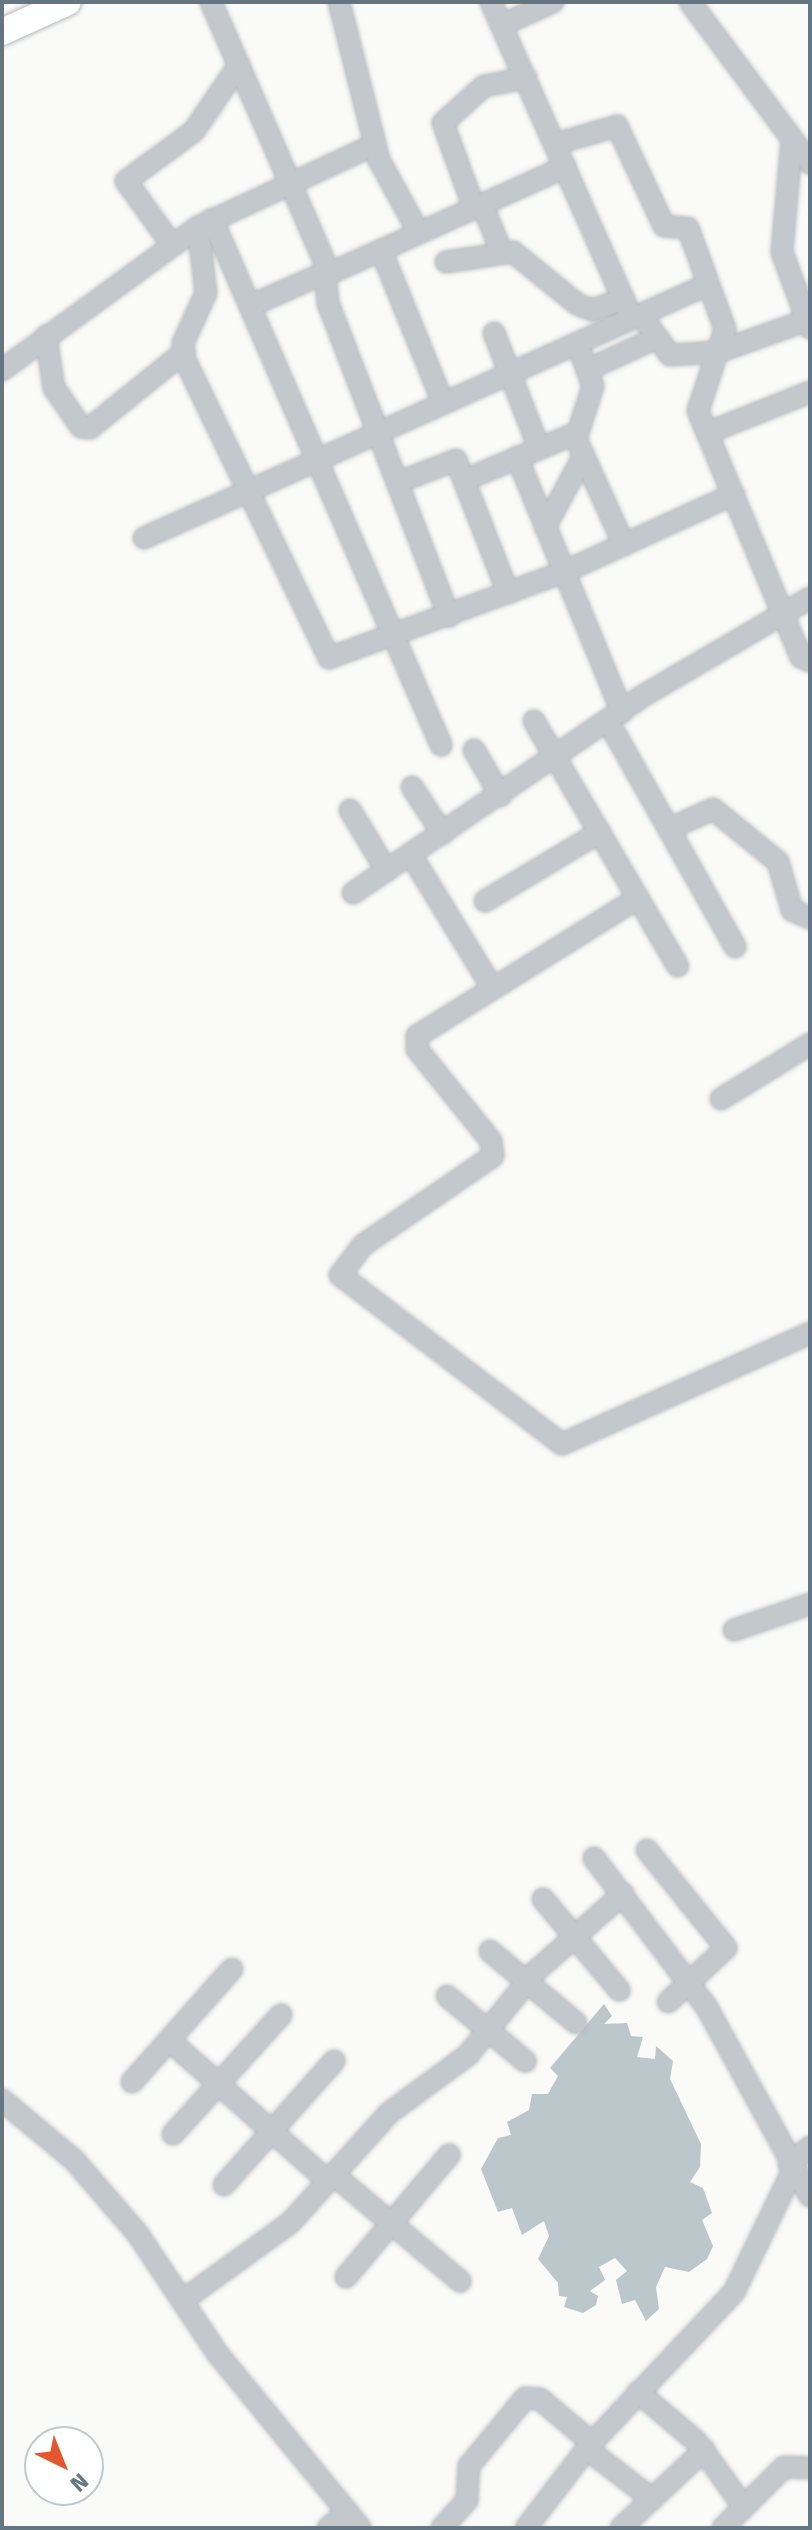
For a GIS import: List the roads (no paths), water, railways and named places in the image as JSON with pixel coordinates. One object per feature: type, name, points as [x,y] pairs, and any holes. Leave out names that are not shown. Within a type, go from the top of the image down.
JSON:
[{"type":"main road","points":[[2,21],[37,2]]},
{"type":"main road","points":[[2,32],[68,2]]},
{"type":"street","points":[[211,2],[324,274],[377,427],[449,616]]},
{"type":"street","points":[[339,2],[374,145],[419,233]]},
{"type":"street","points":[[491,2],[624,299],[670,355],[718,352],[809,323],[782,252],[792,139]]},
{"type":"street","points":[[502,25],[553,2]]},
{"type":"street","points":[[690,2],[810,163]]},
{"type":"street","points":[[172,245],[126,181],[194,131],[239,65]]},
{"type":"street","points":[[502,253],[478,206],[443,123],[484,86],[526,78]]},
{"type":"street","points":[[555,144],[617,126],[664,226],[688,228],[725,329],[698,404],[707,433],[801,657],[810,661]]},
{"type":"street","points":[[2,370],[205,223],[374,145]]},
{"type":"street","points":[[250,306],[565,167]]},
{"type":"street","points":[[205,223],[250,306],[441,745]]},
{"type":"street","points":[[46,336],[54,388],[81,427],[90,428],[183,353],[206,293],[205,223]]},
{"type":"street","points":[[381,250],[442,400]]},
{"type":"street","points":[[446,262],[502,253],[523,257],[592,310],[624,299]]},
{"type":"street","points":[[144,538],[250,484],[709,284]]},
{"type":"street","points":[[494,333],[539,448]]},
{"type":"street","points":[[587,370],[654,339]]},
{"type":"street","points":[[577,343],[592,393],[576,433],[582,459],[624,545]]},
{"type":"street","points":[[183,353],[250,484],[329,658],[564,572],[734,494]]},
{"type":"street","points":[[707,433],[810,392]]},
{"type":"street","points":[[465,480],[576,433]]},
{"type":"street","points":[[517,457],[564,572],[616,718],[669,829],[735,947]]},
{"type":"street","points":[[399,482],[452,459],[465,480],[508,593]]},
{"type":"street","points":[[545,527],[582,459]]},
{"type":"street","points":[[353,893],[616,718],[810,598]]},
{"type":"street","points":[[534,721],[678,966]]},
{"type":"street","points":[[474,750],[501,796]]},
{"type":"street","points":[[412,787],[443,834]]},
{"type":"street","points":[[669,829],[713,809],[778,862],[792,910],[810,918]]},
{"type":"street","points":[[350,810],[387,871]]},
{"type":"street","points":[[485,901],[600,832]]},
{"type":"street","points":[[411,855],[492,987]]},
{"type":"street","points":[[638,898],[492,987],[415,1042],[491,1141],[493,1156],[363,1245],[341,1265],[346,1282],[562,1444],[810,1333]]},
{"type":"street","points":[[721,1099],[810,1044]]},
{"type":"street","points":[[734,1630],[810,1604]]},
{"type":"street","points":[[647,1850],[726,1948],[668,2002]]},
{"type":"street","points":[[594,1858],[690,1981],[791,2167],[810,2196]]},
{"type":"street","points":[[182,2301],[291,2222],[389,2113],[461,2063],[527,1983],[623,1894]]},
{"type":"street","points":[[543,1899],[619,1990]]},
{"type":"street","points":[[490,1951],[576,2023]]},
{"type":"street","points":[[132,2082],[232,1969]]},
{"type":"street","points":[[447,1996],[525,2061]]},
{"type":"street","points":[[173,2134],[281,2015]]},
{"type":"street","points":[[169,2040],[274,2133],[460,2281]]},
{"type":"street","points":[[224,2185],[274,2133],[334,2061]]},
{"type":"street","points":[[2,2100],[74,2160],[354,2520],[328,2528]]},
{"type":"street","points":[[526,2528],[589,2446],[744,2278],[791,2167],[810,2147]]},
{"type":"street","points":[[346,2277],[449,2155]]},
{"type":"street","points":[[638,2392],[704,2450],[741,2503]]},
{"type":"street","points":[[442,2528],[467,2500],[469,2466],[525,2398],[540,2399],[589,2446],[652,2499]]},
{"type":"street","points":[[621,2528],[704,2450]]},
{"type":"street","points":[[723,2528],[741,2503],[784,2467],[810,2468]]}]
